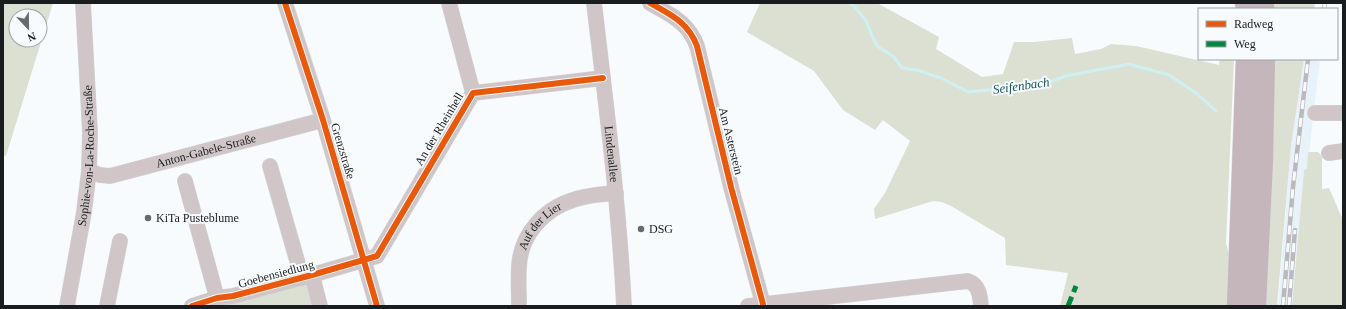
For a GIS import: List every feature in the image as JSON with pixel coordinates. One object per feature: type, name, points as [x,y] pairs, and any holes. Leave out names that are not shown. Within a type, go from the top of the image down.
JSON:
[{"type":"highway","points":[[1238,306],[1247,60]]},
{"type":"highway","points":[[1246,306],[1255,60]]},
{"type":"highway","points":[[1255,306],[1262,160],[1264,60]]},
{"type":"street","name":"Sophie-von-La-Roche-Straße","points":[[67,306],[84,212],[89,170],[90,132],[83,3]]},
{"type":"street","name":"Grenzstraße","points":[[285,3],[323,120],[365,260],[377,306]]},
{"type":"street","points":[[449,3],[473,93]]},
{"type":"street","name":"Lindenallee","points":[[594,3],[616,192],[622,258],[624,306]]},
{"type":"street","name":"Am Asterstein","points":[[650,3],[686,26],[693,36],[697,46],[731,187],[763,304]]},
{"type":"street","name":"An der Rheinhell","points":[[365,260],[377,256],[473,93],[603,78]]},
{"type":"street","points":[[1316,113],[1343,113]]},
{"type":"street","name":"Anton-Gabele-Straße","points":[[89,170],[100,176],[110,176],[323,120]]},
{"type":"street","name":"Goebensiedlung","points":[[270,166],[307,277],[320,306]]},
{"type":"street","name":"Anton-Gabele-Straße","points":[[185,181],[217,298]]},
{"type":"street","name":"Auf der Lier","points":[[519,306],[520,256],[523,246],[534,226],[547,214],[564,203],[575,199],[616,192]]},
{"type":"street","points":[[107,306],[120,241]]},
{"type":"street","name":"Goebensiedlung","points":[[192,306],[217,298],[233,296],[307,277],[365,260]]},
{"type":"street","points":[[748,306],[848,300],[968,281],[978,287],[981,306]]},
{"type":"shaded area","points":[[3,3],[53,3],[48,19],[48,8],[8,8],[8,48],[39,48],[6,156],[3,155]]},
{"type":"shaded area","points":[[760,3],[877,3],[939,37],[936,49],[982,77],[1003,74],[1014,42],[1034,42],[1072,38],[1075,54],[1101,49],[1111,44],[1136,46],[1219,65],[1220,60],[1234,60],[1226,243],[1230,259],[1229,306],[1060,306],[1068,273],[1006,265],[1005,238],[951,206],[942,202],[933,201],[875,219],[874,209],[885,193],[910,141],[883,120],[875,130],[843,110],[814,71],[747,32]]},
{"type":"shaded area","points":[[1271,3],[1315,3],[1314,8],[1272,8]]},
{"type":"shaded area","points":[[1273,60],[1304,60],[1291,146],[1277,306],[1264,306]]},
{"type":"shaded area","points":[[1304,60],[1320,60],[1307,170],[1304,170],[1292,306],[1278,306],[1291,146]]},
{"type":"shaded area","points":[[1308,152],[1318,152],[1322,156],[1322,189],[1329,188],[1343,220],[1343,306],[1292,306],[1304,170],[1307,169]]},
{"type":"shaded area","points":[[308,281],[315,306],[210,306]]},
{"type":"waterway","name":"Seifenbach","points":[[849,3],[854,6],[867,22],[877,46],[894,57],[902,68],[917,70],[941,78],[968,92],[1018,87],[1036,81],[1052,81],[1066,76],[1129,64],[1169,75],[1196,93],[1216,111]]},
{"type":"railway","points":[[1324,8],[1325,3]]},
{"type":"railway","points":[[1283,306],[1293,187],[1308,60]]},
{"type":"railway","points":[[1289,306],[1295,230]]},
{"type":"marked path","points":[[1068,306],[1076,286]]},
{"type":"cycle path","points":[[285,3],[323,120],[377,306]]},
{"type":"cycle path","points":[[650,3],[684,25],[697,46],[731,187],[763,304]]},
{"type":"cycle path","points":[[192,306],[217,298],[233,296],[312,275],[377,256],[473,93],[603,78]]},
{"type":"place","name":"KiTa Pusteblume","points":[[148,218]]},
{"type":"place","name":"DSG","points":[[641,229]]}]
